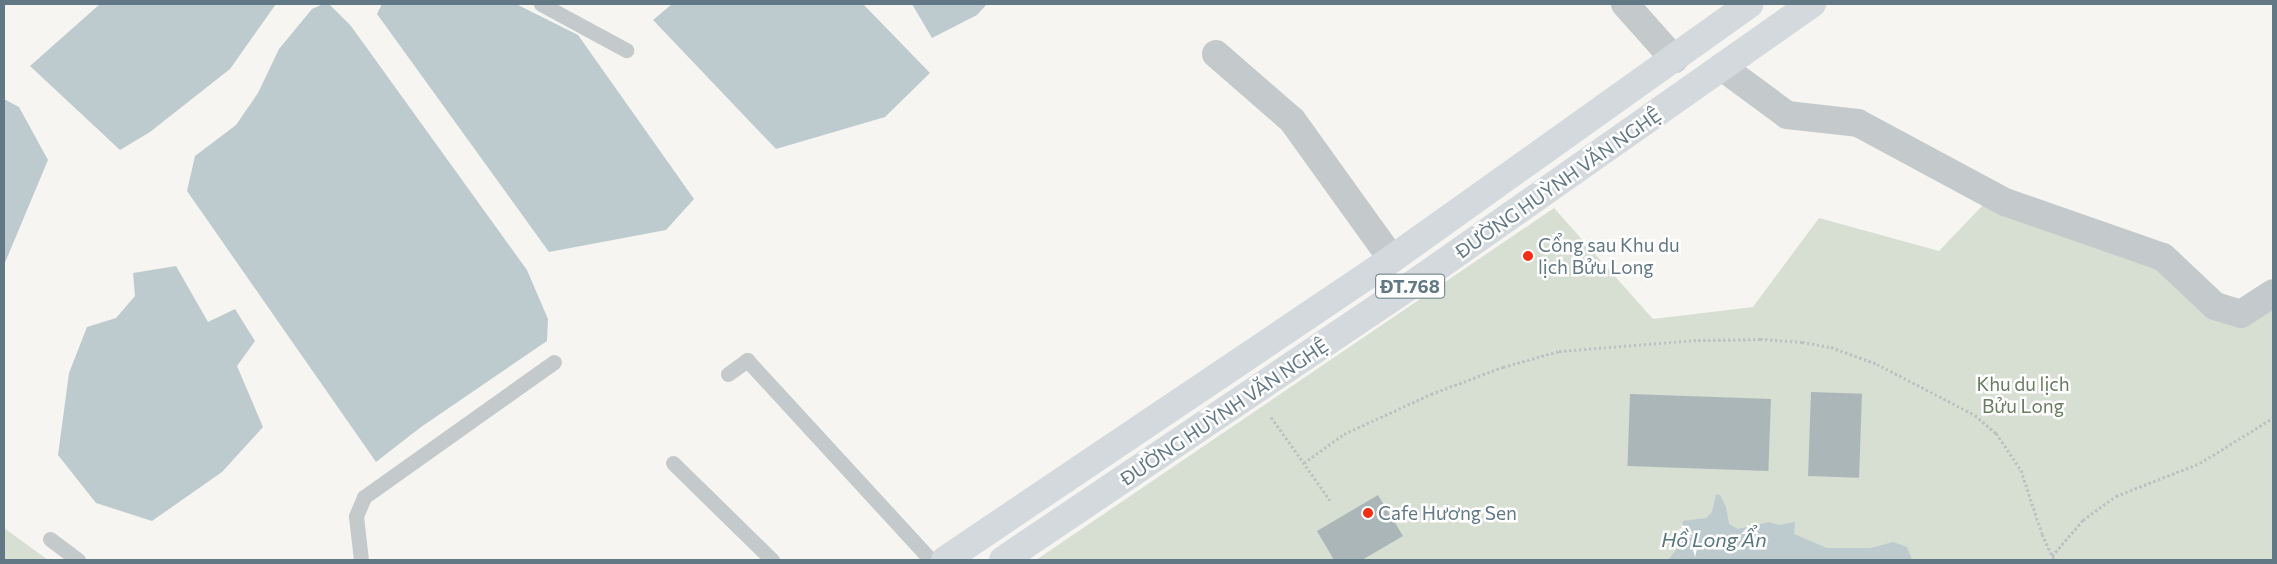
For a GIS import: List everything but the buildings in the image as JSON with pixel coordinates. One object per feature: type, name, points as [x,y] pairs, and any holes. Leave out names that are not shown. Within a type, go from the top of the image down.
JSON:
[{"type":"main road","name":"ĐƯỜNG HUỲNH VĂN NGHỆ","points":[[945,560],[1392,259],[1750,4]]},
{"type":"main road","name":"ĐƯỜNG HUỲNH VĂN NGHỆ","points":[[1004,560],[1426,275],[1812,4]]},
{"type":"street","points":[[1625,4],[1674,59]]},
{"type":"street","points":[[1216,54],[1292,120],[1392,259]]},
{"type":"street","points":[[1722,67],[1787,115],[1858,123],[2005,202],[2163,257],[2215,306],[2241,314],[2273,293]]},
{"type":"lane","points":[[541,4],[626,50]]},
{"type":"lane","points":[[728,374],[747,360],[930,560]]},
{"type":"lane","points":[[360,560],[356,516],[364,497],[554,362]]},
{"type":"lane","points":[[672,463],[772,560]]},
{"type":"lane","points":[[50,539],[78,560]]},
{"type":"path","points":[[1304,463],[1344,434],[1431,394],[1503,367],[1559,351],[1698,340],[1802,342],[1831,348],[1877,364],[1975,415],[1996,433],[2021,470],[2054,560]]},
{"type":"path","points":[[1253,392],[1330,500]]},
{"type":"path","points":[[2052,556],[2083,520],[2116,496],[2200,463],[2273,418]]},
{"type":"green space","name":"Khu du lịch Bửu Long","points":[[1984,204],[2158,268],[2208,315],[2273,307],[2273,560],[1036,560],[1554,208],[1653,319],[1753,307],[1819,218],[1939,251]]},
{"type":"green space","points":[[4,528],[48,560],[4,560]]},
{"type":"water","points":[[100,4],[276,4],[230,69],[150,132],[120,150],[30,66]]},
{"type":"water","points":[[323,4],[329,4],[351,26],[527,270],[548,319],[547,341],[421,427],[376,462],[187,191],[195,156],[236,125],[258,93],[279,49],[312,9]]},
{"type":"water","points":[[382,4],[516,4],[578,35],[694,199],[666,230],[549,252],[377,14]]},
{"type":"water","points":[[672,4],[863,4],[930,73],[885,117],[776,149],[653,20]]},
{"type":"water","points":[[912,4],[987,4],[977,15],[932,38]]},
{"type":"water","points":[[4,99],[19,107],[48,160],[4,265]]},
{"type":"water","points":[[176,266],[208,322],[235,309],[255,341],[237,366],[263,427],[222,472],[152,521],[96,503],[58,455],[69,373],[87,327],[116,318],[135,296],[133,273]]},
{"type":"water","name":"Hồ Long Ẩn","points":[[1716,494],[1720,495],[1726,507],[1729,524],[1738,529],[1769,522],[1779,525],[1795,522],[1794,534],[1827,548],[1871,548],[1893,542],[1907,547],[1912,560],[1668,560],[1681,544],[1683,521],[1706,518],[1712,512]]},
{"type":"place","name":"Cổng sau Khu du lịch Bửu Long","points":[[1528,256]]},
{"type":"place","name":"Cafe Hương Sen","points":[[1368,513]]}]
